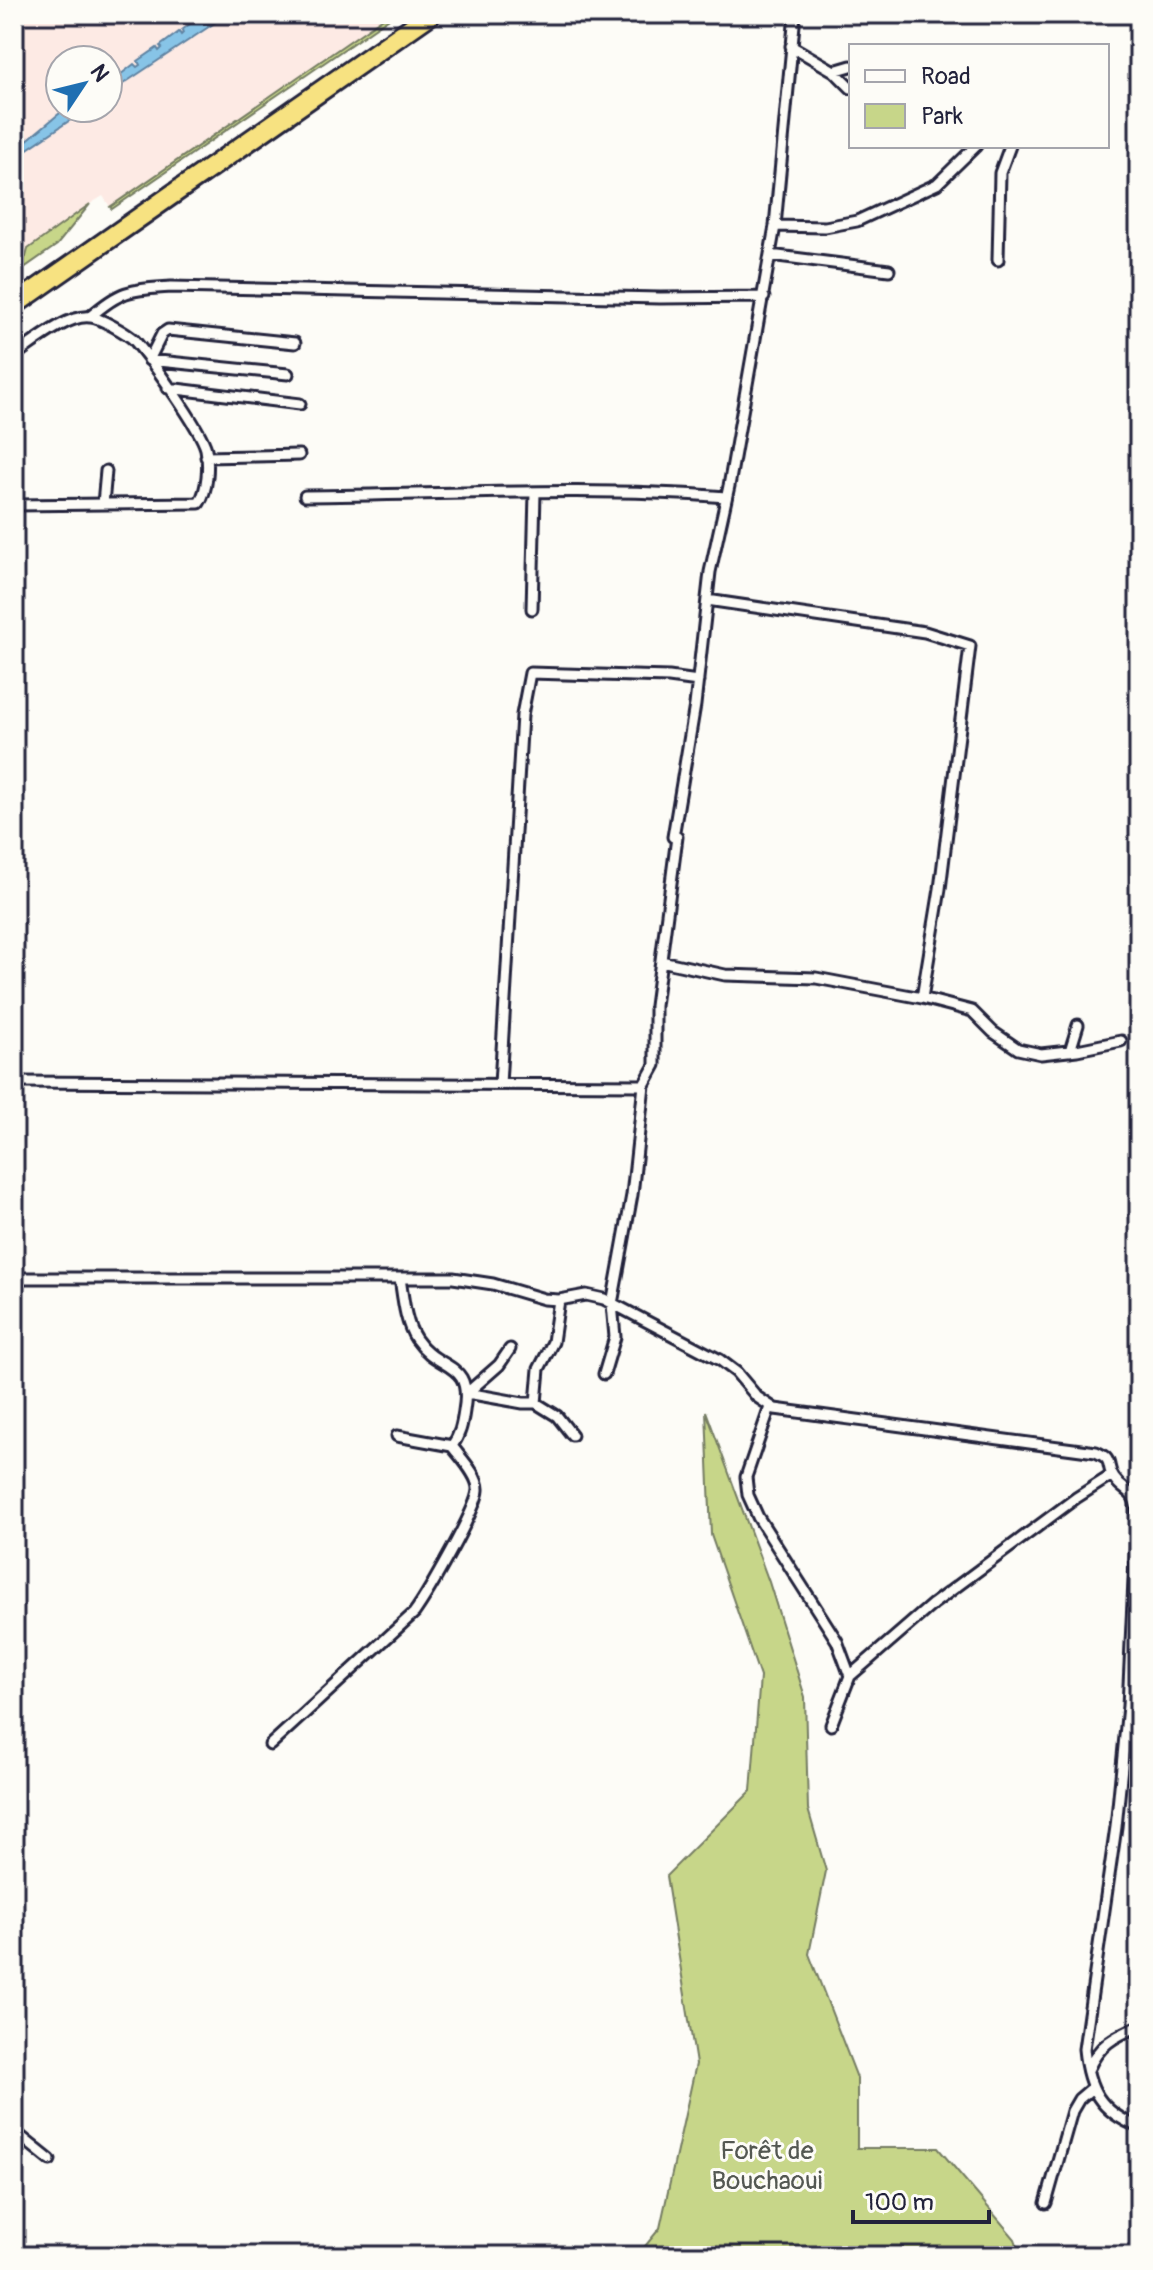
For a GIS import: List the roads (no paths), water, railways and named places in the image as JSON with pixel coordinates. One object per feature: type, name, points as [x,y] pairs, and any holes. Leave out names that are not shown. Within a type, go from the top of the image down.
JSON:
[{"type":"highway","points":[[14,290],[411,14]]},
{"type":"highway","points":[[14,305],[431,14]]},
{"type":"street","points":[[604,1374],[615,1337],[612,1304],[628,1222],[644,1085],[655,1065],[655,1006],[710,572],[775,226],[795,14]]},
{"type":"street","points":[[791,46],[834,71],[849,86]]},
{"type":"street","points":[[834,71],[849,67]]},
{"type":"street","points":[[775,226],[825,227],[857,221],[937,184],[974,148]]},
{"type":"street","points":[[998,260],[1000,173],[1009,148]]},
{"type":"street","points":[[770,255],[889,270]]},
{"type":"street","points":[[14,356],[67,321],[91,316],[107,302],[130,290],[171,287],[660,298],[763,297]]},
{"type":"street","points":[[14,505],[199,503],[205,494],[206,457],[200,434],[132,337],[91,316]]},
{"type":"street","points":[[149,360],[162,334],[168,330],[295,343]]},
{"type":"street","points":[[149,360],[288,374]]},
{"type":"street","points":[[168,388],[300,404]]},
{"type":"street","points":[[206,457],[299,455]]},
{"type":"street","points":[[103,504],[106,471]]},
{"type":"street","points":[[305,496],[535,493],[726,497]]},
{"type":"street","points":[[532,609],[535,493]]},
{"type":"street","points":[[707,600],[925,632],[970,646],[940,889],[922,998]]},
{"type":"street","points":[[500,1084],[522,715],[530,673],[669,677],[698,681]]},
{"type":"street","points":[[661,961],[725,975],[816,978],[922,998],[972,1011],[993,1032],[1018,1049],[1041,1054],[1121,1041]]},
{"type":"street","points":[[1070,1051],[1078,1025]]},
{"type":"street","points":[[14,1082],[644,1085]]},
{"type":"street","points":[[14,1278],[466,1279],[532,1297],[559,1300],[586,1295],[612,1304],[720,1360],[770,1407],[1096,1452],[1108,1460],[1112,1475],[1132,1494],[1137,1511],[1136,1603],[1116,1827],[1084,2049],[1086,2073],[1102,2104],[1139,2127]]},
{"type":"street","points":[[400,1278],[404,1303],[416,1339],[465,1381],[467,1393],[460,1435],[452,1446]]},
{"type":"street","points":[[536,1403],[539,1369],[553,1342],[559,1300]]},
{"type":"street","points":[[467,1393],[499,1365],[510,1349]]},
{"type":"street","points":[[467,1393],[536,1403],[557,1416],[572,1435]]},
{"type":"street","points":[[770,1407],[746,1477],[748,1495],[758,1517],[837,1641],[850,1676]]},
{"type":"street","points":[[270,1745],[404,1623],[424,1599],[467,1520],[478,1492],[477,1483],[452,1446],[397,1436]]},
{"type":"street","points":[[831,1725],[850,1676],[933,1604],[1112,1475]]},
{"type":"street","points":[[1128,1706],[1139,1708]]},
{"type":"street","points":[[1086,2073],[1105,2042],[1139,2026]]},
{"type":"street","points":[[1046,2203],[1072,2111],[1079,2099],[1092,2088]]},
{"type":"street","points":[[14,2131],[50,2160]]},
{"type":"water","points":[[204,14],[219,14],[222,18],[124,83],[124,72],[134,64],[137,67],[140,65],[138,61],[157,48],[159,51],[160,46],[179,32],[181,35],[182,30],[200,16],[202,19],[206,17]]},
{"type":"water","points":[[47,124],[64,124],[14,158],[14,151]]},
{"type":"park label","name":"Forêt de Bouchaoui","points":[[767,2165]]}]
